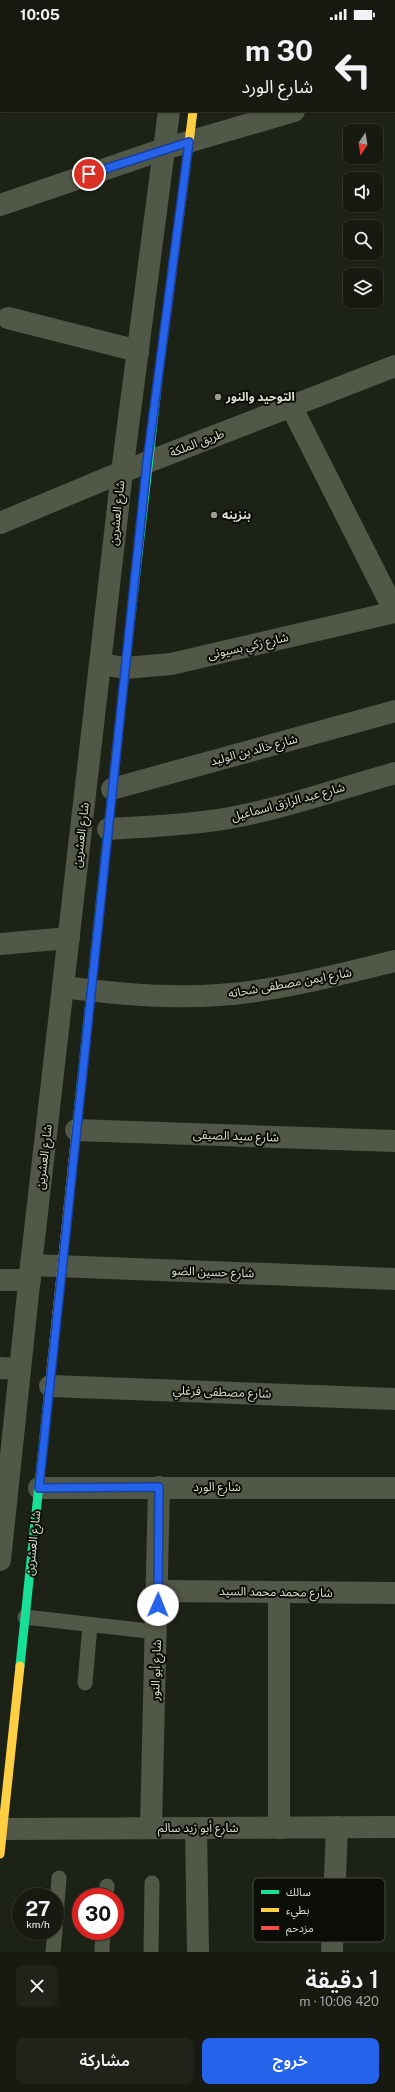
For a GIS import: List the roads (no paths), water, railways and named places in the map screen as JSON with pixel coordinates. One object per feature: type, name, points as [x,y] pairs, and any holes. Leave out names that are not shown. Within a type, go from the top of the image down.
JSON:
[{"type":"street","name":"شارع العشرين","points":[[0,1560],[10,1368],[31,1273],[122,472],[169,112]]},
{"type":"street","name":"شارع العشرين","points":[[0,1854],[1,1829],[50,1386],[61,1266],[147,462],[193,112]]},
{"type":"street","points":[[0,205],[164,149],[291,112]]},
{"type":"street","points":[[8,318],[138,351]]},
{"type":"street","name":"طريق الملكة","points":[[0,523],[147,462],[395,366]]},
{"type":"street","points":[[291,406],[395,612]]},
{"type":"street","name":"شارع زكي بسيونى","points":[[100,664],[125,668],[171,664],[395,612]]},
{"type":"street","name":"شارع خالد بن الوليد","points":[[112,789],[395,711]]},
{"type":"street","name":"شارع عبد الرازق اسماعيل","points":[[108,829],[168,826],[224,819],[279,807],[395,773]]},
{"type":"street","points":[[0,944],[69,938]]},
{"type":"street","name":"شارع ايمن مصطفى شحاته","points":[[64,987],[91,991],[178,996],[219,996],[262,990],[395,961]]},
{"type":"street","name":"شارع سيد الصيفى","points":[[76,1130],[395,1141]]},
{"type":"street","name":"شارع حسين الضو","points":[[0,1280],[61,1266],[395,1278]]},
{"type":"street","name":"شارع مصطفى فرغلي","points":[[50,1386],[395,1399]]},
{"type":"street","name":"شارع أبو النور","points":[[151,1828],[158,1591],[159,1487]]},
{"type":"street","name":"شارع الورد","points":[[39,1488],[395,1488]]},
{"type":"street","name":"شارع محمد محمد السيد","points":[[158,1591],[395,1594]]},
{"type":"street","points":[[279,1592],[280,1828]]},
{"type":"street","points":[[335,1878],[337,1827]]},
{"type":"street","name":"شارع أبو زيد سالم","points":[[1,1829],[395,1827]]},
{"type":"street","points":[[196,1828],[198,1952]]},
{"type":"street","points":[[332,1942],[332,1952]]},
{"type":"lane","points":[[25,1617],[157,1632]]},
{"type":"lane","points":[[85,1683],[90,1625]]},
{"type":"lane","points":[[58,1888],[59,1878]]},
{"type":"lane","points":[[151,1952],[152,1883]]},
{"type":"lane","points":[[53,1952],[54,1940]]},
{"type":"lane","points":[[102,1952],[103,1940]]},
{"type":"place","name":"التوحيد والنور","points":[[218,397]]},
{"type":"place","name":"بنزينه","points":[[214,515]]}]
